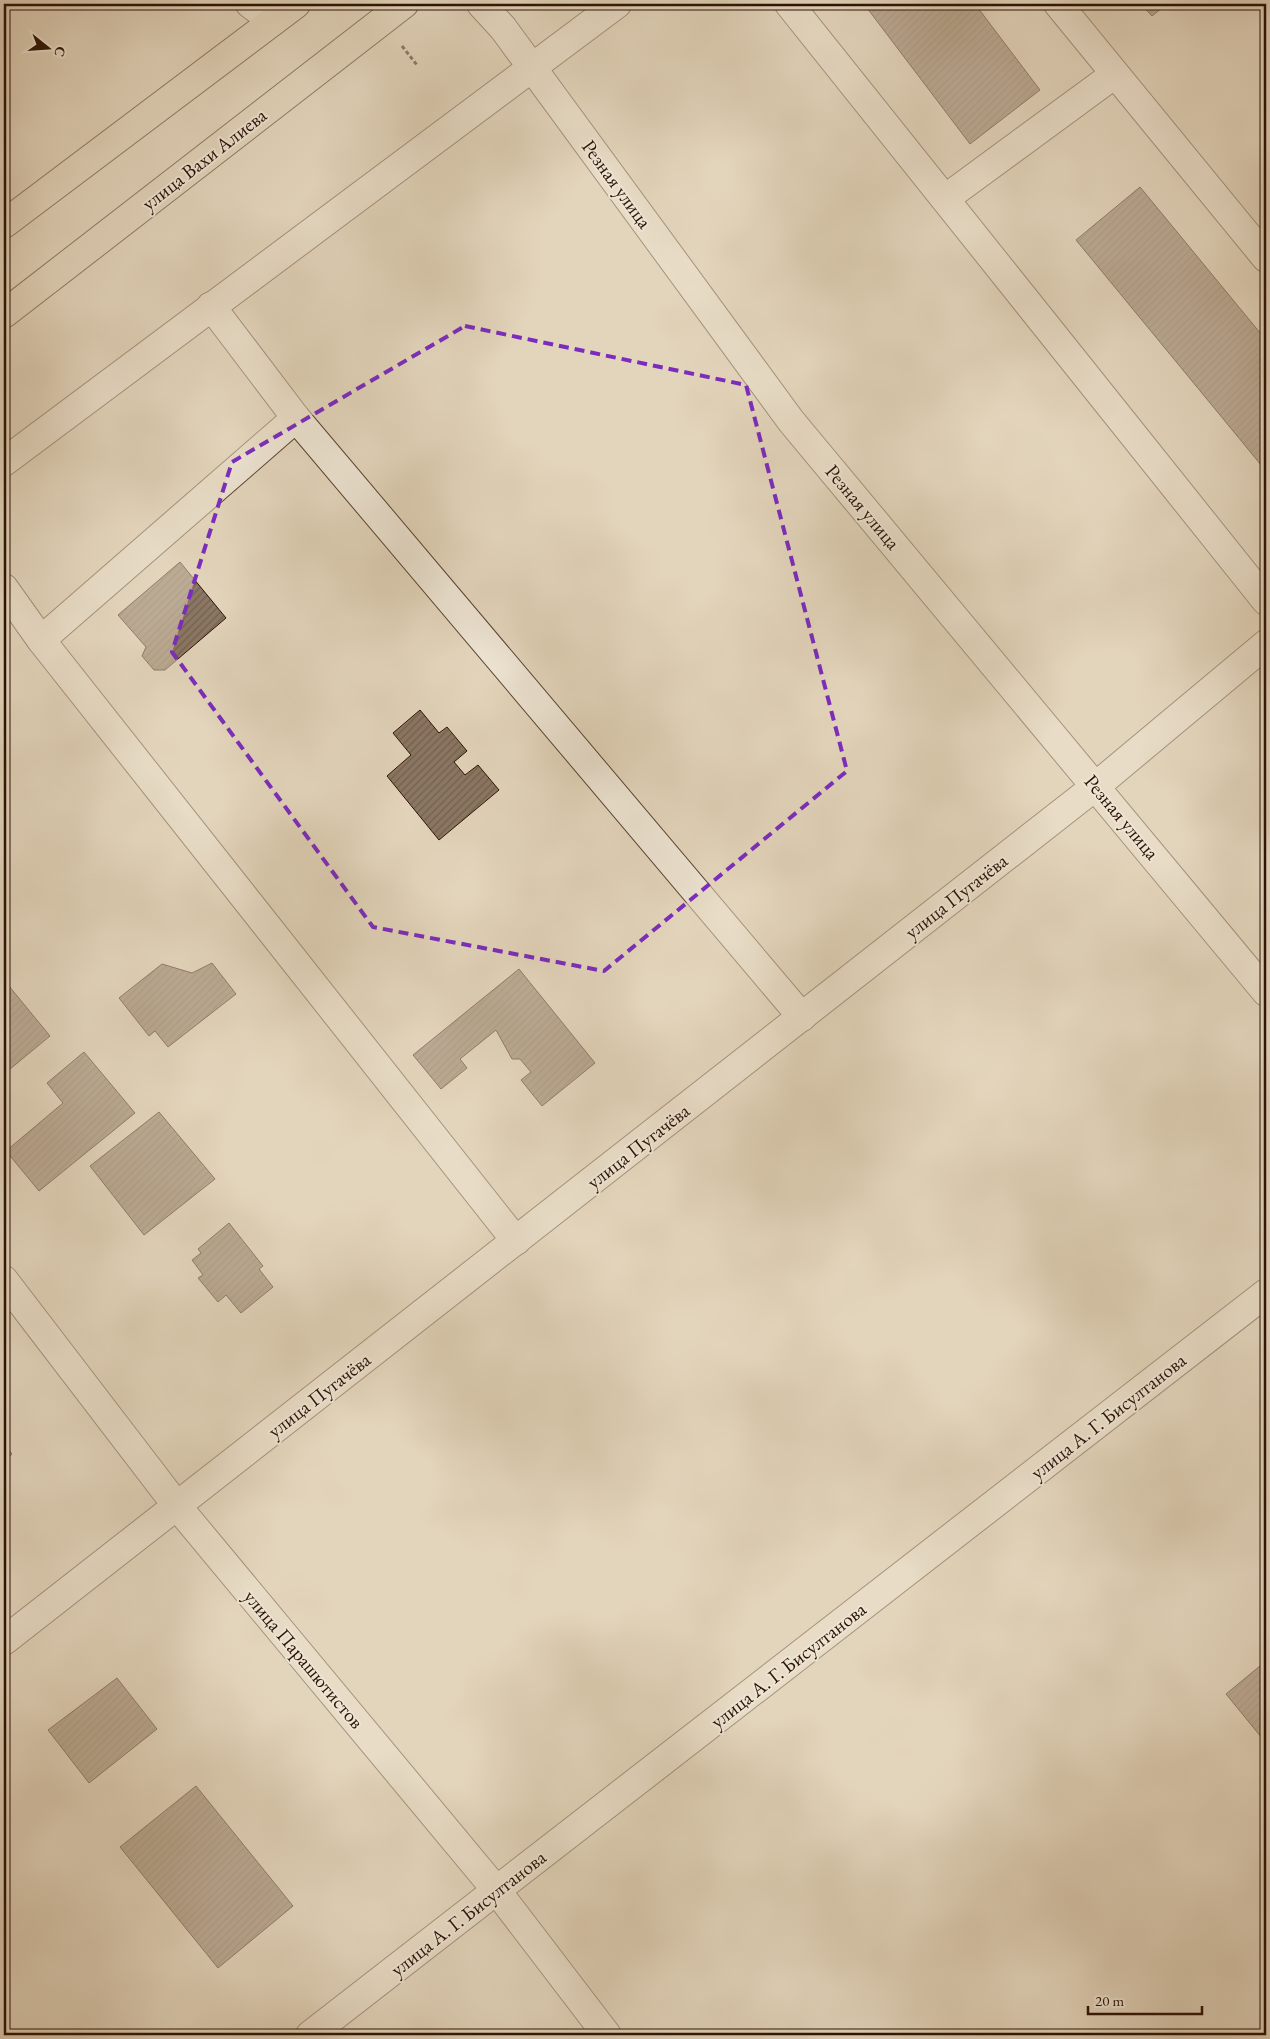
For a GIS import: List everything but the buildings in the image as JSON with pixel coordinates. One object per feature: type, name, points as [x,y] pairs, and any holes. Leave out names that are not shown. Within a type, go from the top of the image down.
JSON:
[{"type":"main road","points":[[5,221],[296,4]]},
{"type":"main road","name":"улица Вахи Алиева","points":[[4,314],[404,4]]},
{"type":"street","points":[[250,4],[273,21]]},
{"type":"street","name":"Резная улица","points":[[481,4],[503,28],[791,421],[1266,992]]},
{"type":"street","points":[[4,462],[530,66],[617,4]]},
{"type":"street","points":[[789,4],[946,198],[1266,601]]},
{"type":"street","points":[[1058,4],[1266,258]]},
{"type":"street","points":[[946,198],[1116,74]]},
{"type":"street","points":[[211,306],[296,418],[802,1017]]},
{"type":"street","points":[[41,640],[296,418]]},
{"type":"street","points":[[4,588],[41,640],[516,1240]]},
{"type":"street","name":"улица Пугачёва","points":[[4,1640],[1096,786],[1266,644]]},
{"type":"street","name":"улица Парашютистов","points":[[4,1280],[177,1506],[497,1891],[607,2035]]},
{"type":"street","name":"улица А. Г. Бисултанова","points":[[310,2035],[1266,1293]]},
{"type":"highlighted area","points":[[465,326],[746,385],[847,771],[604,971],[373,927],[172,652],[232,462]]}]
